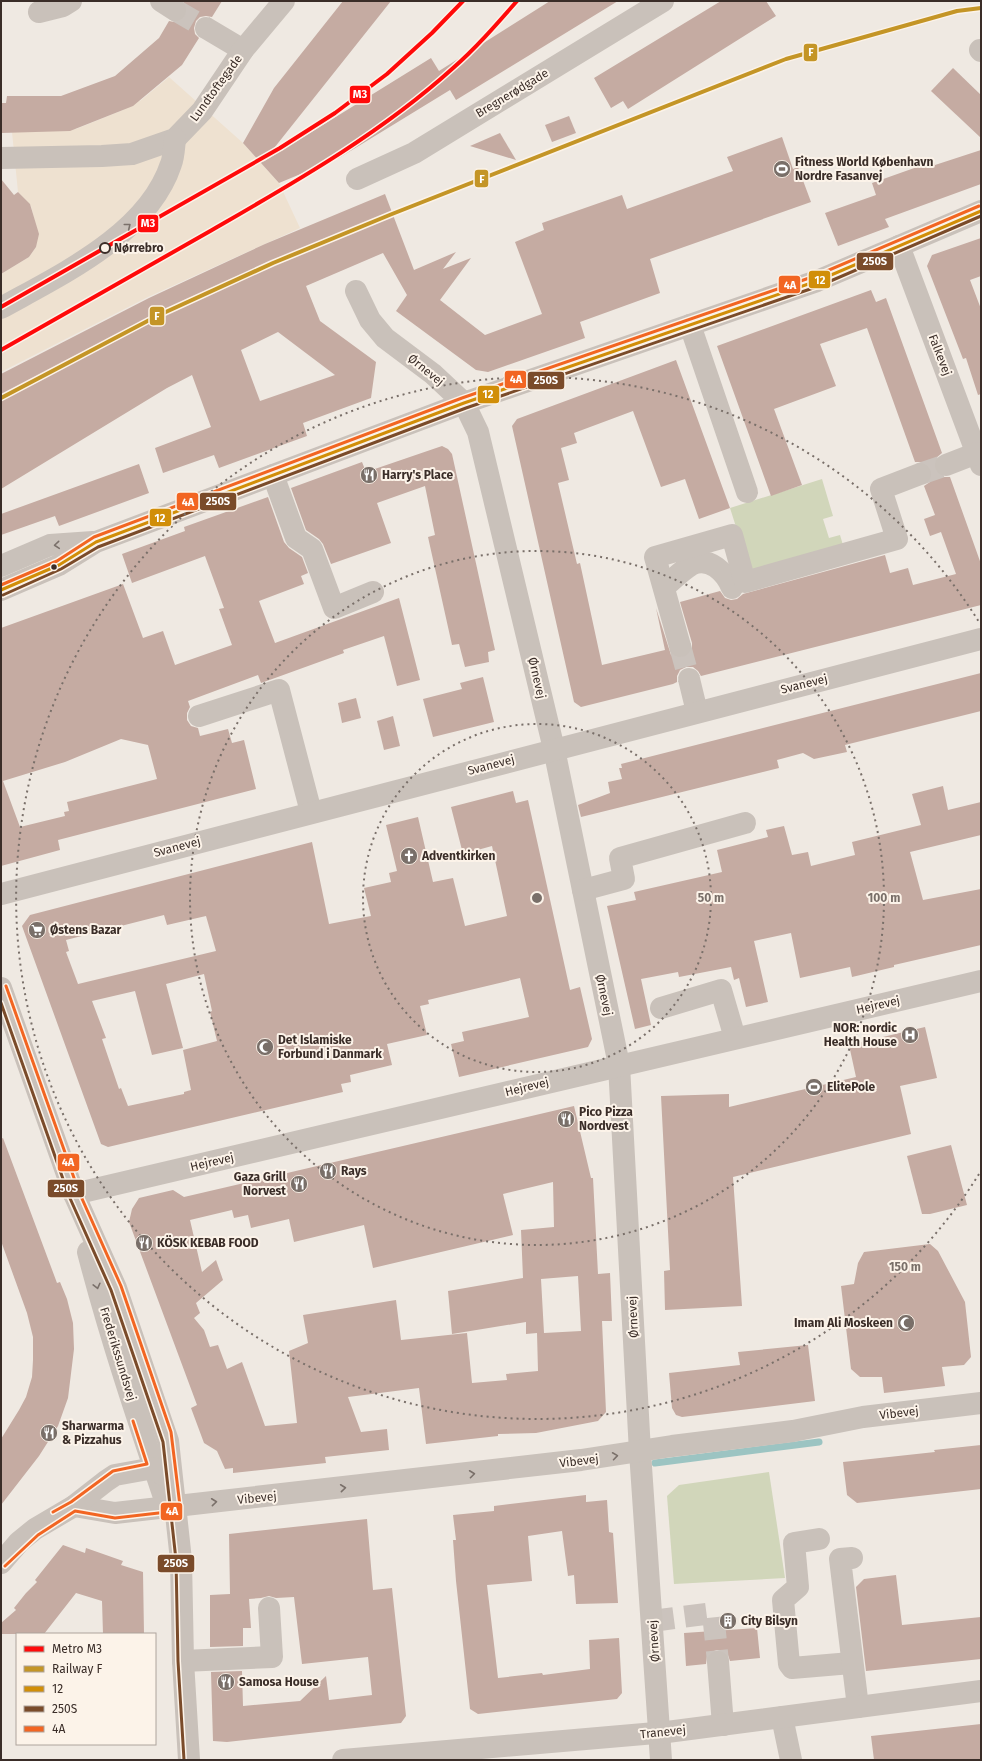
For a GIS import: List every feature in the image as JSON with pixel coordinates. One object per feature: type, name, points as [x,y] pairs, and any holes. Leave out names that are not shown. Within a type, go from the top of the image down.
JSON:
[{"type":"street","points":[[39,12],[63,6],[71,1]]},
{"type":"street","name":"Lundtoftegade","points":[[1,158],[132,154],[175,139],[202,111],[243,50],[284,1]]},
{"type":"street","name":"Bregnerødgade","points":[[357,179],[414,153],[663,1]]},
{"type":"street","points":[[206,28],[243,50]]},
{"type":"street","points":[[1,308],[74,266],[104,246],[138,218],[160,188],[172,163],[175,139]]},
{"type":"street","points":[[1,590],[60,565],[96,542],[464,403],[817,281],[981,211]]},
{"type":"street","name":"Falkevej","points":[[899,246],[979,459]]},
{"type":"street","name":"Ørnevej","points":[[356,291],[370,320],[386,338],[433,374],[464,403],[478,432],[554,749],[619,1065],[640,1452],[661,1760]]},
{"type":"street","points":[[690,325],[747,492]]},
{"type":"street","points":[[946,464],[979,459]]},
{"type":"street","points":[[680,646],[655,557],[732,535],[745,582],[897,539],[881,489],[920,474]]},
{"type":"street","points":[[273,475],[296,538],[312,549],[334,608],[373,592]]},
{"type":"street","points":[[1,566],[50,545],[96,542]]},
{"type":"street","points":[[664,587],[692,565],[706,563],[719,569],[728,578],[732,588]]},
{"type":"street","name":"Svanevej","points":[[1,894],[311,812],[981,639]]},
{"type":"street","points":[[689,679],[697,712]]},
{"type":"street","points":[[199,716],[279,690],[311,812]]},
{"type":"street","points":[[583,890],[624,880],[620,858],[745,823]]},
{"type":"street","name":"Hejrevej","points":[[74,1194],[981,981]]},
{"type":"street","name":"Frederikssundsvej","points":[[1,988],[74,1194],[116,1288],[166,1434],[172,1501],[181,1560],[183,1661],[189,1760]]},
{"type":"street","points":[[661,1008],[721,990],[735,1038]]},
{"type":"street","name":"Frederikssundsvej","points":[[74,1194],[99,1294],[154,1468]]},
{"type":"street","name":"Vibevej","points":[[74,1506],[115,1513],[172,1501],[422,1480],[640,1452],[793,1430],[863,1417],[981,1403]]},
{"type":"street","points":[[1,1563],[19,1542],[35,1529],[74,1506],[115,1475],[154,1468],[162,1472],[168,1479],[172,1501]]},
{"type":"street","points":[[818,1538],[794,1543],[798,1587],[783,1600],[789,1664],[792,1668],[852,1663]]},
{"type":"street","points":[[852,1558],[840,1559],[858,1707]]},
{"type":"street","points":[[183,1661],[272,1657],[268,1608]]},
{"type":"street","points":[[718,1662],[723,1725]]},
{"type":"street","name":"Tranevej","points":[[343,1760],[660,1733],[981,1691]]},
{"type":"street","points":[[782,1717],[792,1760]]},
{"type":"green space","points":[[822,479],[833,516],[823,519],[829,538],[840,535],[843,545],[751,574],[730,508]]},
{"type":"green space","points":[[769,1472],[785,1578],[674,1584],[667,1496],[679,1485]]},
{"type":"shaded area","points":[[169,77],[243,143],[279,183],[300,228],[148,297],[1,372],[1,274],[29,257],[36,247],[37,230],[31,206],[18,192],[12,132],[76,129],[123,110],[135,96],[140,101]]},
{"type":"building","points":[[183,1],[222,1],[212,17],[200,17],[196,21],[194,28],[195,34],[199,38],[182,65],[133,106],[70,131],[1,133],[1,103],[6,103],[7,96],[61,96],[115,76],[159,38],[169,21],[180,21],[185,17],[187,10]]},
{"type":"building","points":[[343,1],[391,1],[263,162],[431,58],[439,71],[550,1],[618,1],[456,100],[450,90],[339,158],[279,183],[243,143],[274,88]]},
{"type":"building","points":[[721,1],[766,1],[776,16],[628,109],[623,101],[611,108],[594,78]]},
{"type":"building","points":[[953,68],[981,95],[981,138],[931,91]]},
{"type":"building","points":[[569,116],[576,133],[552,142],[545,125]]},
{"type":"building","points":[[500,133],[516,160],[470,146]]},
{"type":"building","points":[[782,137],[793,169],[798,167],[811,202],[650,259],[660,293],[580,322],[585,338],[488,372],[476,370],[396,311],[407,295],[383,253],[306,286],[320,321],[376,362],[371,398],[303,423],[307,436],[219,468],[214,455],[163,473],[155,448],[211,427],[192,375],[167,388],[1,489],[1,374],[149,298],[265,244],[385,194],[414,270],[456,252],[443,269],[471,258],[440,300],[485,335],[542,314],[515,242],[544,230],[542,223],[622,195],[627,209],[733,171],[727,157]],"holes":[[[278,332],[335,375],[260,401],[241,350]]]},
{"type":"building","points":[[981,150],[981,184],[885,219],[889,227],[838,246],[825,213],[876,195],[872,183],[934,161],[935,165]]},
{"type":"building","points":[[1,179],[14,195],[18,192],[30,204],[39,234],[36,247],[29,257],[1,274]]},
{"type":"building","points":[[981,238],[981,276],[970,280],[981,309],[981,394],[978,395],[966,358],[963,359],[927,266],[932,255]]},
{"type":"building","points":[[871,290],[876,302],[886,298],[942,453],[936,458],[934,469],[938,475],[950,477],[981,564],[981,605],[701,676],[693,667],[686,667],[680,670],[677,676],[677,682],[673,684],[581,707],[574,702],[512,426],[517,419],[676,360],[730,508],[699,519],[685,479],[661,487],[633,411],[574,433],[577,443],[561,448],[569,480],[558,483],[577,564],[580,563],[602,665],[665,650],[656,608],[671,655],[677,658],[684,658],[689,655],[692,649],[692,643],[680,602],[720,591],[725,598],[731,600],[737,599],[743,594],[885,555],[890,573],[908,568],[913,585],[956,574],[941,532],[930,536],[924,519],[935,515],[924,486],[930,482],[932,470],[928,464],[915,462],[867,328],[820,344],[836,386],[774,409],[802,485],[771,496],[717,346]]},
{"type":"building","points":[[442,446],[448,449],[452,454],[495,650],[488,652],[489,662],[465,667],[459,644],[452,645],[428,537],[435,535],[425,486],[377,503],[391,543],[331,564],[323,544],[319,539],[306,530],[291,488],[362,462],[366,472]]},
{"type":"building","points":[[139,464],[149,493],[59,526],[55,516],[1,535],[1,514]]},
{"type":"building","points":[[268,497],[284,542],[289,548],[302,557],[308,573],[301,576],[304,584],[259,601],[275,643],[399,598],[420,680],[397,686],[384,636],[343,650],[344,653],[261,683],[258,675],[188,701],[190,707],[187,713],[187,720],[191,726],[198,728],[200,736],[228,729],[232,743],[244,740],[256,789],[58,840],[60,850],[1,866],[1,628],[123,584],[143,638],[163,631],[175,665],[232,645],[219,609],[224,608],[205,556],[132,583],[122,554],[185,531],[184,527]],"holes":[[[121,739],[148,745],[157,779],[67,802],[69,811],[64,812],[65,816],[20,827],[3,781],[65,762]]]},
{"type":"building","points":[[981,673],[981,711],[845,745],[847,752],[814,759],[803,753],[777,760],[779,768],[581,817],[578,805],[610,793],[608,782],[622,779],[619,768],[622,768],[621,764]]},
{"type":"building","points":[[483,677],[494,722],[433,737],[423,699],[462,689],[460,683]]},
{"type":"building","points":[[356,698],[361,718],[342,723],[338,703]]},
{"type":"building","points":[[393,716],[400,746],[384,750],[377,721]]},
{"type":"building","points":[[943,786],[948,810],[981,802],[981,835],[910,852],[923,900],[981,889],[981,945],[894,965],[894,967],[852,977],[850,967],[800,978],[791,933],[754,941],[768,1002],[746,1007],[739,978],[734,980],[731,967],[679,977],[678,972],[641,979],[651,1025],[635,1029],[607,906],[636,900],[634,892],[722,872],[717,850],[768,837],[766,830],[784,826],[792,855],[808,852],[811,866],[855,855],[852,842],[921,825],[912,794]]},
{"type":"building","points":[[513,791],[516,803],[528,800],[570,990],[580,987],[592,1039],[588,1047],[459,1077],[451,1044],[464,1041],[462,1032],[529,1017],[520,978],[428,1000],[429,1004],[420,1006],[427,1035],[387,1044],[392,1065],[350,1075],[351,1082],[341,1084],[343,1092],[108,1147],[101,1144],[22,926],[30,915],[312,842],[329,924],[371,916],[364,888],[391,882],[389,873],[397,871],[386,825],[418,817],[433,882],[453,878],[465,926],[507,916],[492,846],[463,854],[451,807]],"holes":[[[164,915],[167,925],[206,916],[216,951],[78,984],[66,952],[69,951],[66,940]],[[204,974],[212,1011],[210,1012],[217,1041],[183,1050],[191,1090],[184,1092],[184,1094],[128,1106],[121,1088],[119,1089],[102,1039],[106,1038],[92,1001],[135,991],[152,1055],[183,1048],[166,984]]]},
{"type":"building","points":[[925,1027],[937,1078],[900,1086],[911,1134],[733,1177],[742,1306],[665,1310],[664,1271],[670,1270],[661,1096],[729,1094],[729,1107],[856,1077],[849,1045]]},
{"type":"building","points":[[574,1106],[591,1178],[593,1178],[598,1274],[610,1273],[612,1321],[602,1321],[606,1412],[598,1421],[536,1433],[498,1434],[498,1436],[426,1444],[419,1388],[348,1397],[361,1432],[387,1429],[389,1450],[325,1457],[326,1463],[233,1473],[233,1468],[225,1469],[217,1451],[204,1443],[191,1408],[197,1405],[129,1222],[132,1209],[139,1198],[173,1190],[184,1197]],"holes":[[[553,1182],[554,1227],[521,1230],[523,1278],[448,1291],[452,1334],[526,1322],[526,1334],[537,1333],[538,1371],[506,1374],[507,1380],[472,1383],[467,1333],[401,1340],[396,1300],[303,1315],[308,1343],[289,1351],[297,1423],[265,1426],[242,1362],[227,1369],[218,1345],[210,1347],[204,1330],[194,1318],[200,1313],[196,1303],[223,1280],[216,1260],[202,1272],[190,1220],[232,1210],[234,1218],[248,1215],[251,1228],[289,1219],[294,1242],[364,1225],[373,1268],[513,1235],[503,1194]],[[578,1276],[581,1331],[544,1333],[541,1279]]]},
{"type":"building","points":[[3,1138],[57,1283],[60,1282],[67,1299],[73,1323],[74,1349],[68,1398],[58,1426],[39,1456],[1,1505],[1,1439],[26,1397],[32,1377],[33,1360],[33,1337],[27,1313],[1,1241],[1,1139]]},
{"type":"building","points":[[951,1145],[967,1205],[930,1214],[922,1214],[907,1156]]},
{"type":"building","name":"Imam Ali Moskeen","points":[[930,1244],[938,1251],[965,1302],[971,1357],[964,1365],[942,1367],[945,1386],[884,1393],[882,1377],[860,1377],[851,1369],[841,1286],[854,1284],[858,1263],[864,1252]]},
{"type":"building","points":[[808,1345],[815,1401],[682,1417],[676,1415],[672,1408],[669,1373],[740,1365],[738,1352]]},
{"type":"building","points":[[981,1445],[981,1489],[857,1503],[847,1495],[843,1462],[935,1452],[934,1450]]},
{"type":"building","points":[[586,1495],[586,1502],[607,1500],[609,1532],[613,1533],[618,1603],[576,1604],[574,1575],[568,1576],[562,1531],[528,1536],[532,1581],[487,1585],[498,1678],[542,1673],[543,1675],[590,1669],[589,1640],[619,1638],[622,1693],[617,1699],[478,1714],[470,1709],[456,1581],[453,1540],[456,1540],[453,1515],[494,1511],[494,1506]]},
{"type":"building","points":[[367,1519],[373,1590],[392,1588],[406,1716],[401,1723],[227,1742],[213,1741],[211,1672],[242,1671],[243,1706],[300,1701],[326,1676],[329,1700],[372,1695],[368,1657],[302,1664],[294,1597],[276,1598],[269,1596],[249,1599],[251,1628],[243,1628],[243,1646],[210,1647],[210,1595],[230,1594],[229,1534]]},
{"type":"building","points":[[63,1545],[85,1553],[86,1548],[123,1561],[121,1565],[143,1572],[144,1633],[103,1633],[102,1601],[76,1593],[45,1633],[1,1634],[1,1623],[16,1610],[14,1608],[37,1582],[35,1580]]},
{"type":"building","points":[[896,1575],[902,1625],[981,1617],[981,1659],[866,1671],[856,1587],[864,1579]]},
{"type":"building","points":[[757,1628],[760,1658],[730,1661],[728,1655],[724,1651],[717,1650],[711,1652],[707,1656],[706,1664],[686,1666],[684,1633]]},
{"type":"building","points":[[981,1724],[981,1760],[874,1760],[871,1736]]},
{"type":"waterway","points":[[655,1463],[819,1442]]},
{"type":"tunnel","points":[[175,10],[206,28]]},
{"type":"tunnel","points":[[920,474],[946,465]]},
{"type":"tunnel","points":[[680,646],[689,679]]},
{"type":"tunnel","points":[[652,1621],[713,1613],[718,1662]]},
{"type":"metro line","name":"M3","points":[[1,307],[280,148],[335,113],[387,74],[432,33],[463,1]]},
{"type":"metro line","name":"M3","points":[[1,350],[274,194],[366,136],[424,93],[461,61],[494,28],[517,1]]},
{"type":"rail line","name":"F","points":[[1,398],[157,316],[273,263],[392,214],[786,59],[957,11],[981,8]]},
{"type":"transit line","name":"4A","points":[[1,585],[57,561],[94,537],[462,398],[815,276],[979,206]]},
{"type":"transit line","name":"12","points":[[1,590],[59,565],[96,542],[464,403],[817,281],[981,211]]},
{"type":"transit line","name":"250S","points":[[3,595],[61,569],[98,547],[466,408],[819,286],[981,216]]},
{"type":"transit line","name":"4A","points":[[5,1566],[38,1535],[75,1511],[115,1518],[176,1511],[180,1506],[171,1432],[121,1286],[79,1192],[6,986]]},
{"type":"transit line","name":"250S","points":[[1,1003],[69,1196],[111,1290],[163,1442],[176,1560],[178,1661],[184,1760]]},
{"type":"transit line","name":"4A","points":[[53,1512],[71,1502],[113,1471],[147,1464],[133,1421]]},
{"type":"place","name":"Fitness World København Nordre Fasanvej","points":[[782,169]]},
{"type":"place","name":"Nørrebro","points":[[105,248]]},
{"type":"place","name":"Harry's Place","points":[[369,475]]},
{"type":"place","name":"Adventkirken","points":[[409,856]]},
{"type":"place","name":"Østens Bazar","points":[[37,930]]},
{"type":"place","name":"NOR: nordic Health House","points":[[910,1035]]},
{"type":"place","name":"Det Islamiske Forbund i Danmark","points":[[265,1047]]},
{"type":"place","name":"ElitePole","points":[[814,1087]]},
{"type":"place","name":"Pico Pizza Nordvest","points":[[566,1119]]},
{"type":"place","name":"Rays","points":[[328,1171]]},
{"type":"place","name":"Gaza Grill Norvest","points":[[299,1184]]},
{"type":"place","name":"KÖSK KEBAB FOOD","points":[[144,1243]]},
{"type":"place","name":"Imam Ali Moskeen","points":[[906,1323]]},
{"type":"place","name":"Sharwarma & Pizzahus","points":[[49,1433]]},
{"type":"place","name":"City Bilsyn","points":[[728,1621]]},
{"type":"place","name":"Samosa House","points":[[226,1682]]}]
